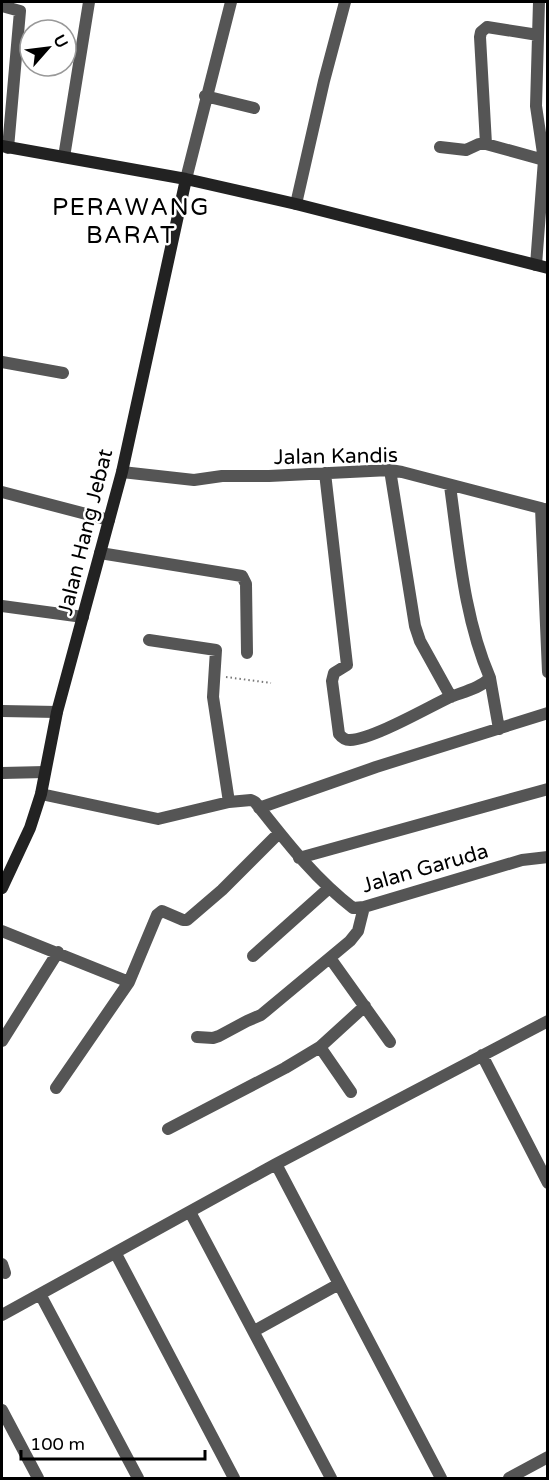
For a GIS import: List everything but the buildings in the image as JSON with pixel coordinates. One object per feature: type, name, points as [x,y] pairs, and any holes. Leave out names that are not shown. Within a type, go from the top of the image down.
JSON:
[{"type":"street","points":[[64,157],[89,2]]},
{"type":"street","points":[[186,179],[205,96],[231,2]]},
{"type":"street","points":[[296,204],[345,2]]},
{"type":"street","points":[[2,6],[21,6],[5,147],[186,179],[296,204],[542,267],[544,160],[536,106],[539,2]]},
{"type":"street","points":[[486,144],[481,32],[487,27],[538,35]]},
{"type":"street","points":[[205,96],[254,108]]},
{"type":"street","points":[[440,147],[466,150],[478,144],[486,144],[544,160]]},
{"type":"street","name":"Jalan Hang Jebat","points":[[2,888],[30,828],[41,794],[57,712],[122,472],[186,179]]},
{"type":"street","points":[[2,362],[63,373]]},
{"type":"street","points":[[390,470],[415,626],[420,641],[451,697]]},
{"type":"street","name":"Jalan Kandis","points":[[122,472],[194,480],[222,476],[269,477],[390,470],[544,509]]},
{"type":"street","points":[[325,473],[347,665],[332,676],[339,734],[342,738],[348,741],[366,736],[481,685],[490,678]]},
{"type":"street","points":[[450,486],[468,612],[480,655],[490,678],[499,729]]},
{"type":"street","points":[[2,492],[109,520]]},
{"type":"street","points":[[544,509],[548,672]]},
{"type":"street","points":[[100,554],[242,576],[246,584],[247,653]]},
{"type":"street","points":[[2,606],[83,617]]},
{"type":"street","points":[[149,640],[216,650],[213,697],[229,802]]},
{"type":"street","points":[[2,711],[57,712]]},
{"type":"street","points":[[41,794],[158,819],[229,802],[251,800],[260,807],[376,767],[548,713]]},
{"type":"street","points":[[2,773],[45,772]]},
{"type":"street","points":[[299,858],[548,789]]},
{"type":"street","name":"Jalan Garuda","points":[[260,807],[299,858],[328,889],[353,908],[364,907],[522,860],[548,857]]},
{"type":"street","points":[[56,1088],[129,982],[157,915],[162,911],[187,920],[222,890],[279,833]]},
{"type":"street","points":[[253,956],[328,889]]},
{"type":"street","points":[[196,1037],[219,1036],[261,1015],[330,958],[358,931],[364,907]]},
{"type":"street","points":[[2,931],[129,982]]},
{"type":"street","points":[[2,1041],[58,952]]},
{"type":"street","points":[[330,958],[390,1042]]},
{"type":"street","points":[[168,1130],[320,1047],[365,1006]]},
{"type":"street","points":[[2,1315],[276,1164],[548,1021]]},
{"type":"street","points":[[320,1047],[351,1092]]},
{"type":"street","points":[[482,1055],[548,1183]]},
{"type":"street","points":[[276,1164],[441,1479]]},
{"type":"street","points":[[190,1212],[331,1479]]},
{"type":"street","points":[[116,1254],[234,1479]]},
{"type":"street","points":[[254,1331],[339,1284]]},
{"type":"street","points":[[40,1294],[138,1479]]},
{"type":"street","points":[[2,1410],[38,1479]]},
{"type":"street","points":[[509,1479],[548,1457]]},
{"type":"path","points":[[214,676],[271,683]]},
{"type":"district","name":"PERAWANG BARAT","points":[[131,221]]}]
